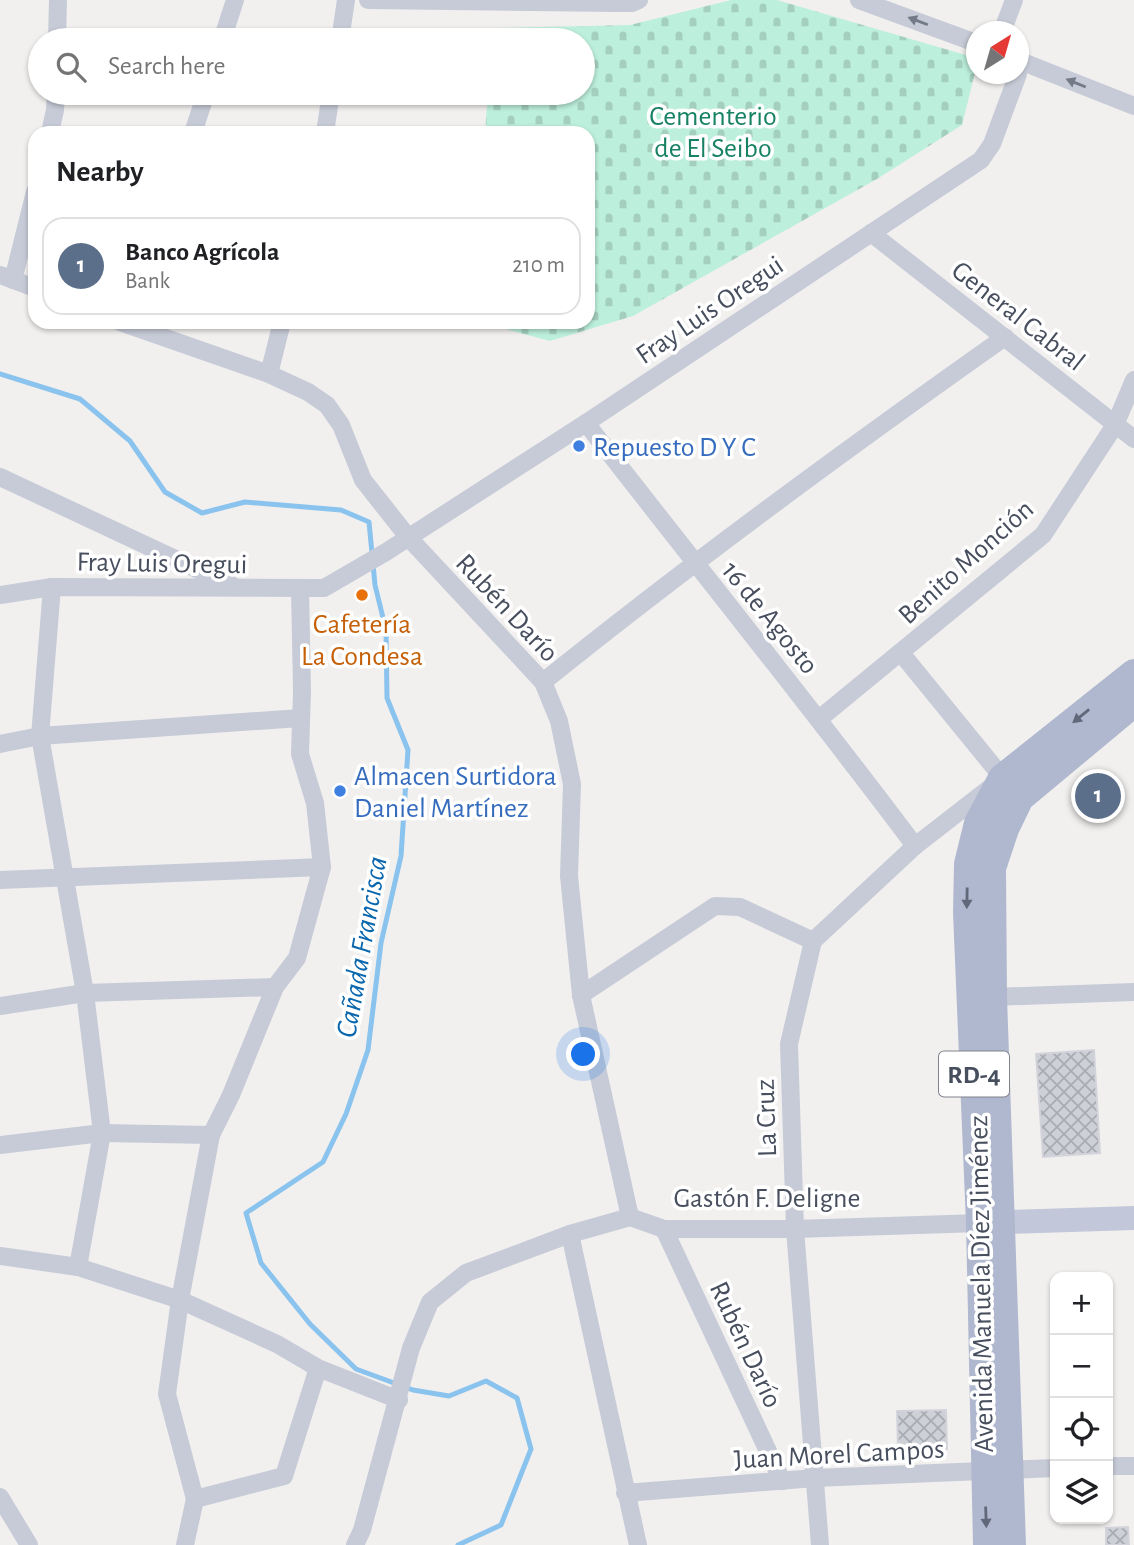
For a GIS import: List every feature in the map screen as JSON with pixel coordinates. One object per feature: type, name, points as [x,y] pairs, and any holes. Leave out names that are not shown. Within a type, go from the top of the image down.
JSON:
[{"type":"main road","name":"Avenida Manuela Díez Jiménez","points":[[991,1222],[967,912],[968,864],[978,823],[1011,788],[1134,673]]},
{"type":"main road","name":"Avenida Manuela Díez Jiménez","points":[[987,1545],[996,1470],[991,1222],[992,868],[1005,829],[1011,788],[1134,703]]},
{"type":"main road","name":"Avenida Manuela Díez Jiménez","points":[[996,1470],[1012,1545]]},
{"type":"street","points":[[57,28],[58,0]]},
{"type":"street","points":[[226,28],[235,0]]},
{"type":"street","points":[[342,28],[346,0]]},
{"type":"street","points":[[368,0],[617,3],[639,0]]},
{"type":"street","points":[[859,0],[886,5],[966,39]]},
{"type":"street","points":[[1006,21],[1014,0]]},
{"type":"street","points":[[1029,70],[1134,106]]},
{"type":"street","name":"Fray Luis Oregui","points":[[0,595],[52,587],[324,588],[386,552],[586,423],[981,160],[992,144],[1013,84]]},
{"type":"street","points":[[52,126],[55,105]]},
{"type":"street","points":[[195,126],[202,105]]},
{"type":"street","points":[[326,126],[329,105]]},
{"type":"street","points":[[28,213],[7,277],[28,285]]},
{"type":"street","name":"General Cabral","points":[[871,233],[1134,439]]},
{"type":"street","name":"Rubén Darío","points":[[145,329],[269,374],[308,392],[327,405],[341,425],[363,480],[408,537],[544,682],[559,721],[572,784],[569,876],[581,995],[630,1217]]},
{"type":"street","points":[[269,374],[280,329]]},
{"type":"street","points":[[544,682],[851,445],[1005,337]]},
{"type":"street","name":"Benito Monción","points":[[820,719],[1043,535],[1115,425],[1134,380]]},
{"type":"street","name":"16 de Agosto","points":[[586,423],[694,564],[820,719],[915,846]]},
{"type":"street","points":[[0,477],[239,589]]},
{"type":"street","points":[[52,587],[40,736],[85,993],[102,1133],[78,1267]]},
{"type":"street","points":[[185,1545],[195,1499],[167,1394],[180,1300],[211,1135],[231,1095],[275,987],[297,958],[321,867],[315,803],[300,754],[300,589]]},
{"type":"street","points":[[581,995],[715,906],[740,907],[813,941],[915,846],[1011,788],[901,653]]},
{"type":"street","points":[[0,744],[40,736],[301,718]]},
{"type":"street","points":[[0,880],[321,867]]},
{"type":"street","name":"La Cruz","points":[[813,941],[789,1044],[796,1229],[820,1545]]},
{"type":"street","points":[[0,1006],[85,993],[275,987]]},
{"type":"street","points":[[993,997],[1134,992]]},
{"type":"street","points":[[0,1145],[102,1133],[211,1135]]},
{"type":"street","points":[[355,1545],[362,1530],[399,1401],[411,1348],[430,1302],[466,1273],[570,1234],[630,1217]]},
{"type":"street","name":"Gastón F. Deligne","points":[[630,1217],[664,1229],[796,1229],[1134,1218]]},
{"type":"street","name":"Rubén Darío","points":[[664,1229],[782,1481]]},
{"type":"street","points":[[570,1234],[638,1545]]},
{"type":"street","points":[[0,1256],[78,1267],[180,1300],[277,1344],[318,1368],[399,1401]]},
{"type":"street","points":[[195,1499],[284,1476],[318,1368]]},
{"type":"street","points":[[1113,1466],[1134,1466]]},
{"type":"street","name":"Juan Morel Campos","points":[[625,1493],[815,1478],[1050,1468]]},
{"type":"street","points":[[0,1497],[29,1545]]},
{"type":"green space","name":"Cementerio de El Seibo","points":[[731,0],[777,0],[966,55],[966,84],[972,84],[962,125],[877,179],[633,316],[595,327],[595,126],[486,126],[487,105],[595,105],[595,28],[493,28],[630,25]]},
{"type":"green space","name":"Cementerio de El Seibo","points":[[505,329],[590,329],[550,341]]},
{"type":"building","points":[[1094,1050],[1100,1153],[1043,1157],[1036,1054]]},
{"type":"building","points":[[946,1410],[947,1449],[898,1450],[897,1411]]},
{"type":"building","points":[[1128,1527],[1129,1545],[1106,1545],[1106,1528]]},
{"type":"waterway","name":"Cañada Francisca","points":[[0,374],[80,399],[130,441],[165,492],[202,513],[245,502],[341,510],[369,522],[375,585],[386,630],[387,698],[408,750],[401,856],[381,943],[368,1050],[346,1114],[323,1162],[246,1213],[261,1263],[310,1324],[356,1369],[413,1390],[449,1396],[486,1381],[517,1398],[531,1449],[501,1525],[458,1545]]},
{"type":"place","name":"Repuesto D Y C","points":[[579,446]]},
{"type":"place","name":"Cafetería La Condesa","points":[[362,595]]},
{"type":"place","name":"Almacen Surtidora Daniel Martínez","points":[[340,791]]},
{"type":"place","name":"Banco Agrícola","points":[[1098,796]]}]
